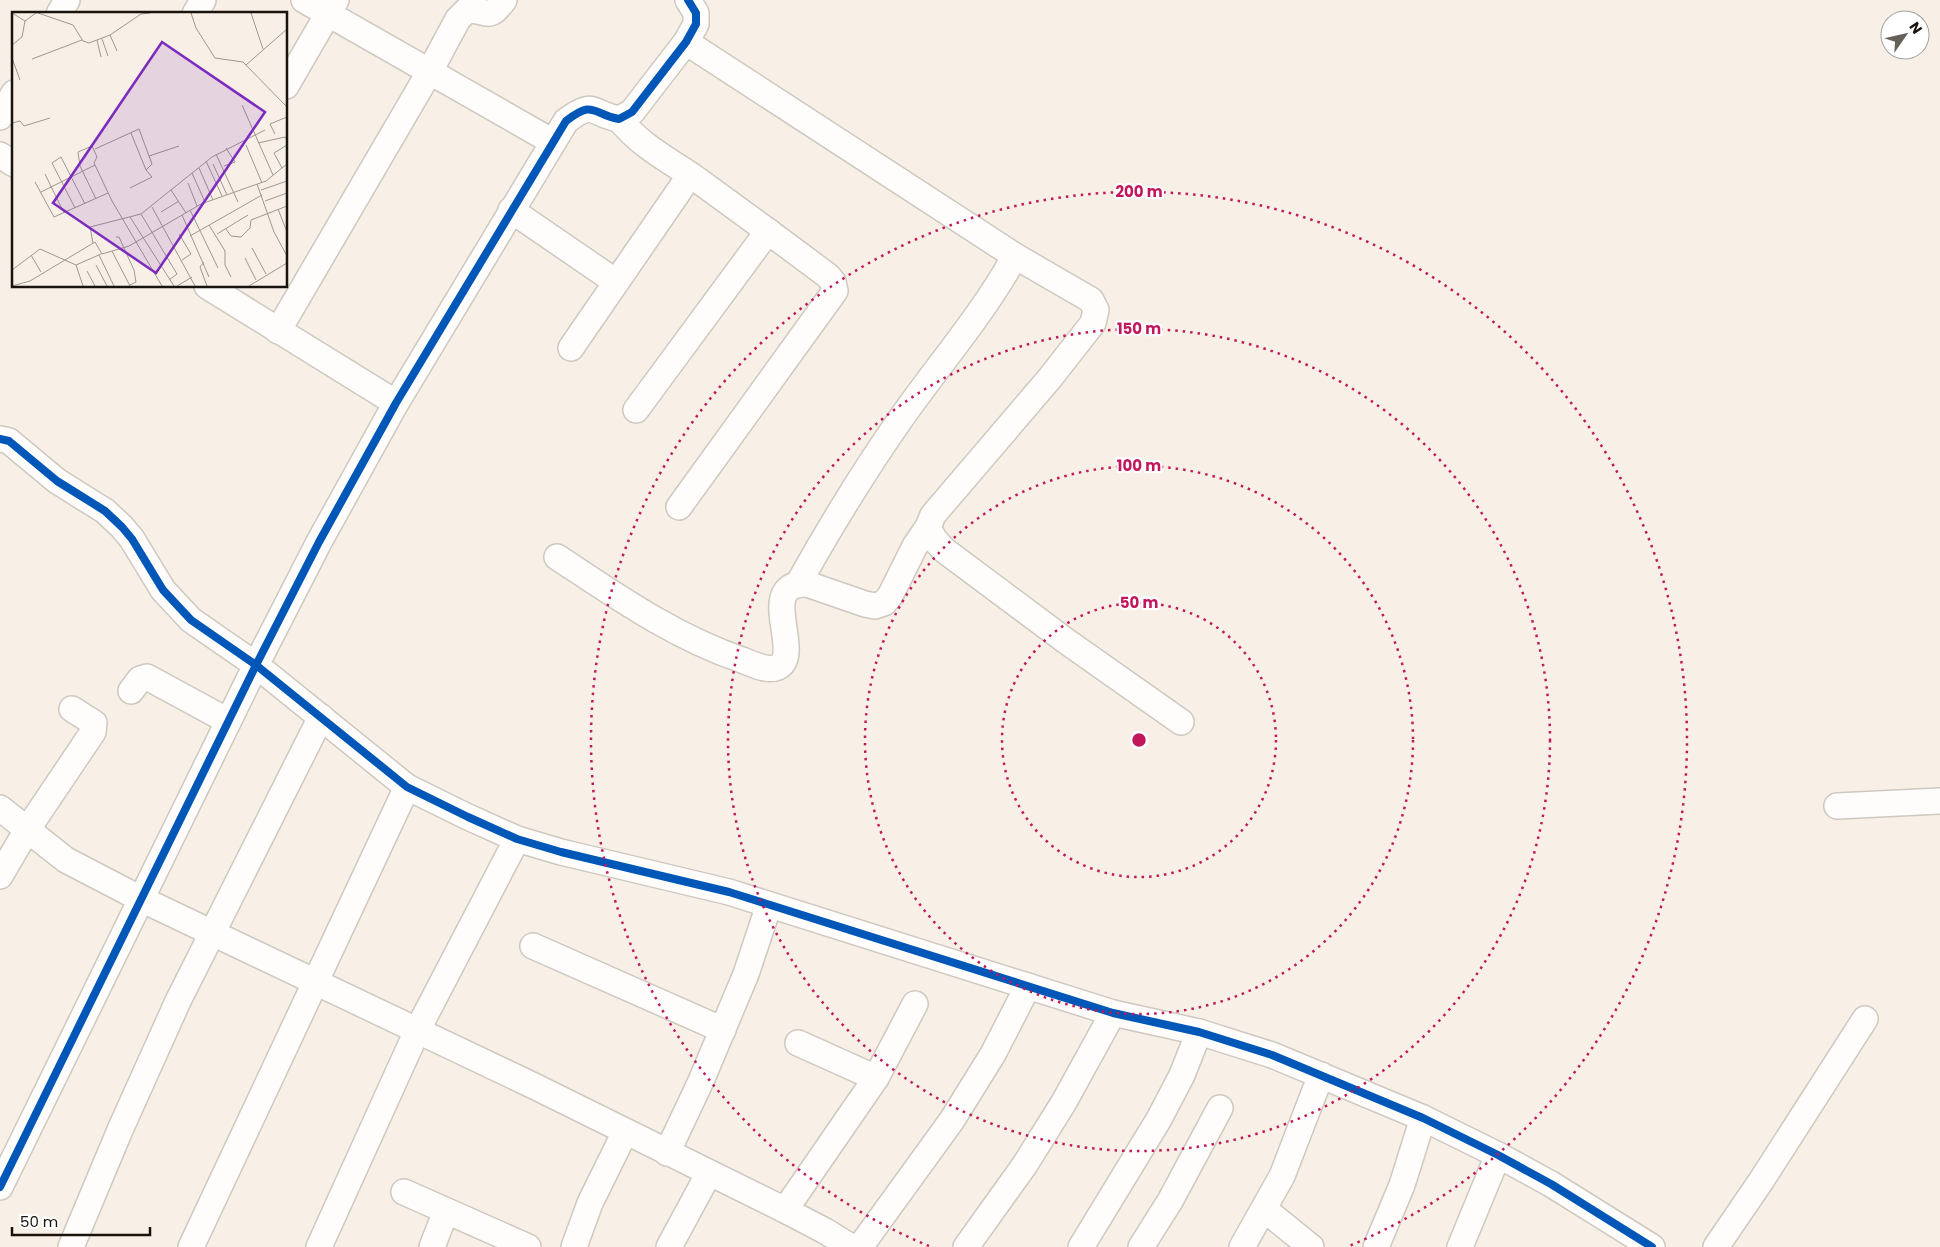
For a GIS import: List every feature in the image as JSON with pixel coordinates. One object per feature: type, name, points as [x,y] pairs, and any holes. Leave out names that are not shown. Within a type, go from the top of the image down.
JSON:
[{"type":"street","points":[[60,12],[67,0]]},
{"type":"street","points":[[196,12],[203,0]]},
{"type":"street","points":[[304,0],[332,7],[430,71],[553,142]]},
{"type":"street","points":[[278,331],[462,13],[472,10],[488,14],[494,12],[504,0]]},
{"type":"street","points":[[619,119],[632,112],[686,42],[696,24],[696,13],[688,0]]},
{"type":"street","points":[[288,83],[332,7]]},
{"type":"street","points":[[557,557],[640,612],[681,635],[723,654],[770,669],[780,666],[786,659],[781,603],[791,587],[798,584],[806,584],[874,606],[884,603],[890,596],[933,516],[1050,378],[1093,322],[1096,310],[1091,300],[1015,256],[686,42]]},
{"type":"street","points":[[0,116],[12,95]]},
{"type":"street","points":[[0,1187],[256,665],[319,542],[396,403],[454,309],[511,210],[566,121],[580,110],[592,109],[619,119],[645,146],[690,175],[768,231],[828,276],[833,282],[835,291],[679,507]]},
{"type":"street","points":[[0,155],[12,163]]},
{"type":"street","points":[[571,348],[690,175]]},
{"type":"street","points":[[511,210],[616,282]]},
{"type":"street","points":[[636,410],[768,231]]},
{"type":"street","points":[[798,584],[826,533],[865,472],[902,417],[982,311],[1015,256]]},
{"type":"street","points":[[209,288],[396,403]]},
{"type":"street","points":[[0,439],[9,441],[57,481],[114,519],[132,539],[163,590],[191,620],[256,665],[407,787],[517,839],[561,852],[729,892],[1113,1012],[1199,1032],[1272,1055],[1423,1118],[1498,1155],[1551,1184],[1652,1247]]},
{"type":"street","points":[[928,527],[934,539],[944,550],[1066,641],[1181,722]]},
{"type":"street","points":[[131,692],[140,679],[146,677],[228,722]]},
{"type":"street","points":[[0,876],[93,732],[94,723],[72,709]]},
{"type":"street","points":[[71,1247],[123,1122],[178,1001],[321,717]]},
{"type":"street","points":[[191,1247],[407,787]]},
{"type":"street","points":[[1837,806],[1940,801]]},
{"type":"street","points":[[0,808],[75,865],[141,900],[534,1086],[785,1210],[851,1247]]},
{"type":"street","points":[[319,1247],[417,1031],[517,839]]},
{"type":"street","points":[[667,1153],[723,1030],[746,974],[769,905]]},
{"type":"street","points":[[533,946],[723,1030]]},
{"type":"street","points":[[860,1247],[952,1120],[993,1054],[1028,986]]},
{"type":"street","points":[[785,1210],[876,1078],[915,1004]]},
{"type":"street","points":[[966,1247],[1024,1166],[1064,1102],[1113,1012]]},
{"type":"street","points":[[1728,1230],[1865,1019]]},
{"type":"street","points":[[1081,1247],[1159,1118],[1182,1075],[1199,1032]]},
{"type":"street","points":[[798,1043],[876,1078]]},
{"type":"street","points":[[1242,1247],[1282,1176],[1321,1075]]},
{"type":"street","points":[[1141,1247],[1170,1201],[1220,1108]]},
{"type":"street","points":[[1376,1247],[1402,1185],[1423,1118]]},
{"type":"street","points":[[574,1247],[590,1203],[625,1132]]},
{"type":"street","points":[[1460,1247],[1498,1155]]},
{"type":"street","points":[[669,1247],[709,1173]]},
{"type":"street","points":[[404,1192],[528,1247]]},
{"type":"street","points":[[1264,1209],[1311,1247]]},
{"type":"street","points":[[432,1247],[446,1211]]},
{"type":"cycle path","points":[[0,1187],[256,665],[319,542],[396,403],[566,121],[575,114],[588,109],[619,119],[632,112],[686,42],[696,24],[696,13],[688,0]]},
{"type":"cycle path","points":[[0,439],[9,441],[57,481],[105,511],[122,527],[132,539],[163,590],[191,620],[256,665],[407,787],[468,817],[517,839],[561,852],[729,892],[1113,1013],[1199,1032],[1272,1055],[1423,1118],[1498,1155],[1551,1184],[1652,1247]]}]
